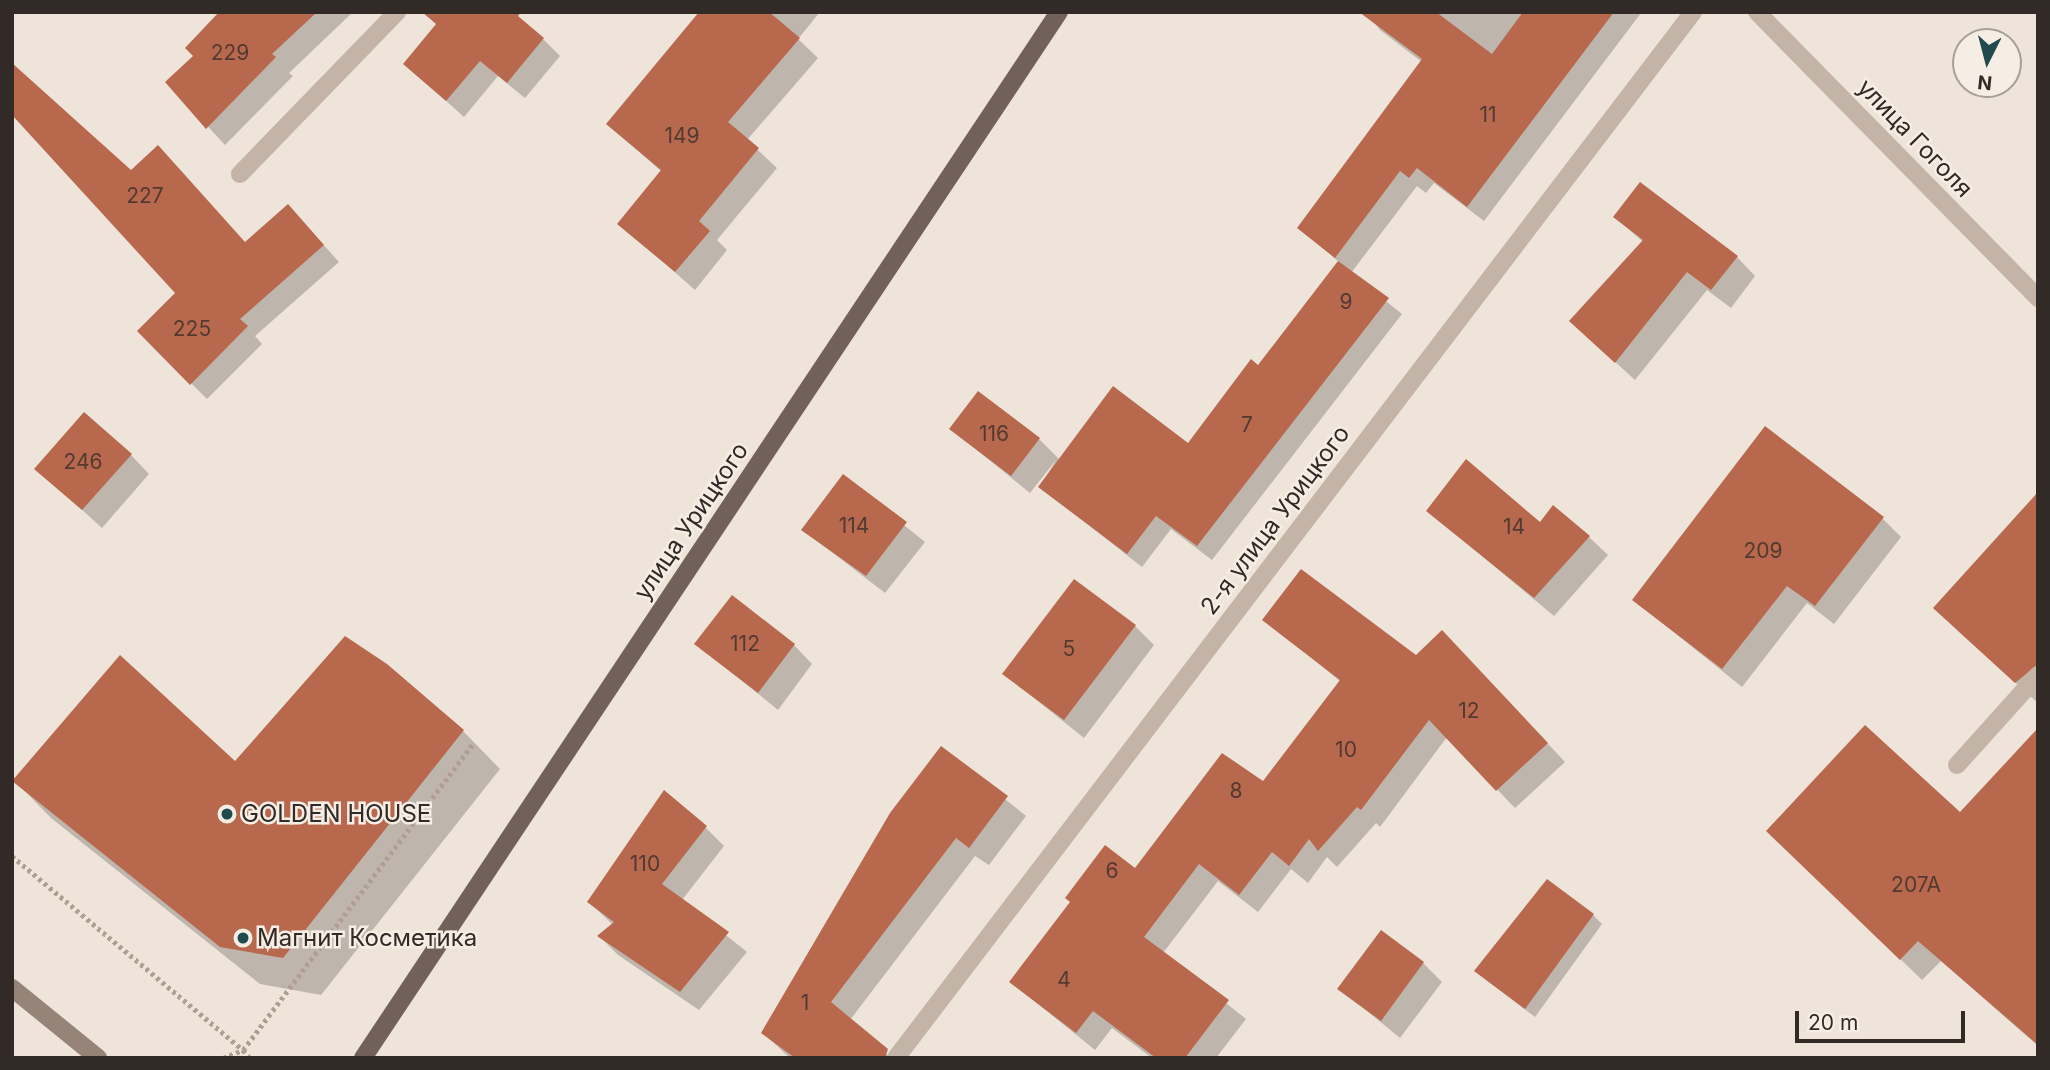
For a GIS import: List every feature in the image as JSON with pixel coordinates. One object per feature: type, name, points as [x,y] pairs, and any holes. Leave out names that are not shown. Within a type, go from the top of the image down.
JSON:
[{"type":"main road","name":"улица Урицкого","points":[[363,1058],[1059,12]]},
{"type":"main road","points":[[12,988],[98,1058]]},
{"type":"street","points":[[240,174],[397,12]]},
{"type":"street","name":"2-я улица Урицкого","points":[[896,1058],[1693,12]]},
{"type":"street","name":"улица Гоголя","points":[[1757,12],[2038,298]]},
{"type":"street","points":[[1957,765],[2038,675]]},
{"type":"path","points":[[223,1058],[243,1050],[473,744]]},
{"type":"path","points":[[12,856],[250,1058]]},
{"type":"building","points":[[219,12],[317,12],[272,54],[276,57],[206,129],[165,82],[193,56],[185,48]]},
{"type":"building","points":[[422,12],[521,12],[518,16],[544,38],[507,83],[480,61],[446,101],[403,64],[436,24]]},
{"type":"building","points":[[699,12],[769,12],[800,38],[728,122],[759,148],[699,221],[710,231],[675,272],[617,224],[661,170],[606,124]]},
{"type":"building","points":[[1359,12],[1436,12],[1492,54],[1523,12],[1614,12],[1467,207],[1417,168],[1409,178],[1400,171],[1335,258],[1297,228],[1422,59]]},
{"type":"building","points":[[12,63],[131,170],[158,145],[245,242],[288,204],[324,245],[240,319],[248,326],[190,385],[137,331],[175,293],[12,115]]},
{"type":"building","points":[[1640,182],[1738,256],[1711,290],[1687,272],[1615,363],[1569,321],[1643,240],[1613,217]]},
{"type":"building","points":[[1338,261],[1389,298],[1197,546],[1156,516],[1127,554],[1038,487],[1113,386],[1188,443],[1251,359],[1258,365]]},
{"type":"building","points":[[978,391],[1040,438],[1011,476],[949,429]]},
{"type":"building","points":[[84,412],[132,454],[82,510],[34,469]]},
{"type":"building","points":[[1765,426],[1884,517],[1815,606],[1787,586],[1722,669],[1632,600]]},
{"type":"building","points":[[1466,459],[1540,522],[1553,505],[1590,536],[1534,598],[1426,511]]},
{"type":"building","points":[[843,474],[907,522],[866,576],[801,530]]},
{"type":"building","points":[[2038,492],[2038,664],[2015,683],[1933,608]]},
{"type":"building","points":[[1301,569],[1416,655],[1442,630],[1548,743],[1496,791],[1429,720],[1361,810],[1357,807],[1318,851],[1309,839],[1289,866],[1272,852],[1239,895],[1199,864],[1144,937],[1229,1000],[1185,1058],[1156,1058],[1093,1011],[1076,1033],[1009,982],[1070,902],[1065,898],[1105,845],[1135,868],[1222,753],[1263,781],[1340,680],[1262,620]]},
{"type":"building","points":[[1074,579],[1136,625],[1064,720],[1002,674]]},
{"type":"building","points":[[732,595],[795,644],[758,693],[694,644]]},
{"type":"building","name":"GOLDEN HOUSE","points":[[345,636],[387,664],[464,730],[283,958],[220,947],[12,781],[120,655],[235,761]]},
{"type":"building","points":[[1865,725],[1960,812],[2038,728],[2038,1045],[1918,941],[1900,960],[1766,831]]},
{"type":"building","points":[[941,746],[1008,796],[969,848],[956,838],[831,1002],[888,1049],[885,1058],[795,1058],[761,1033],[890,813]]},
{"type":"building","points":[[664,790],[707,826],[662,884],[729,932],[680,992],[597,936],[614,922],[587,902]]},
{"type":"building","points":[[1547,879],[1594,914],[1525,1009],[1474,971]]},
{"type":"building","points":[[1381,930],[1424,962],[1381,1021],[1337,989]]},
{"type":"place","name":"GOLDEN HOUSE","points":[[227,814]]},
{"type":"place","name":"Магнит Косметика","points":[[243,938]]}]
